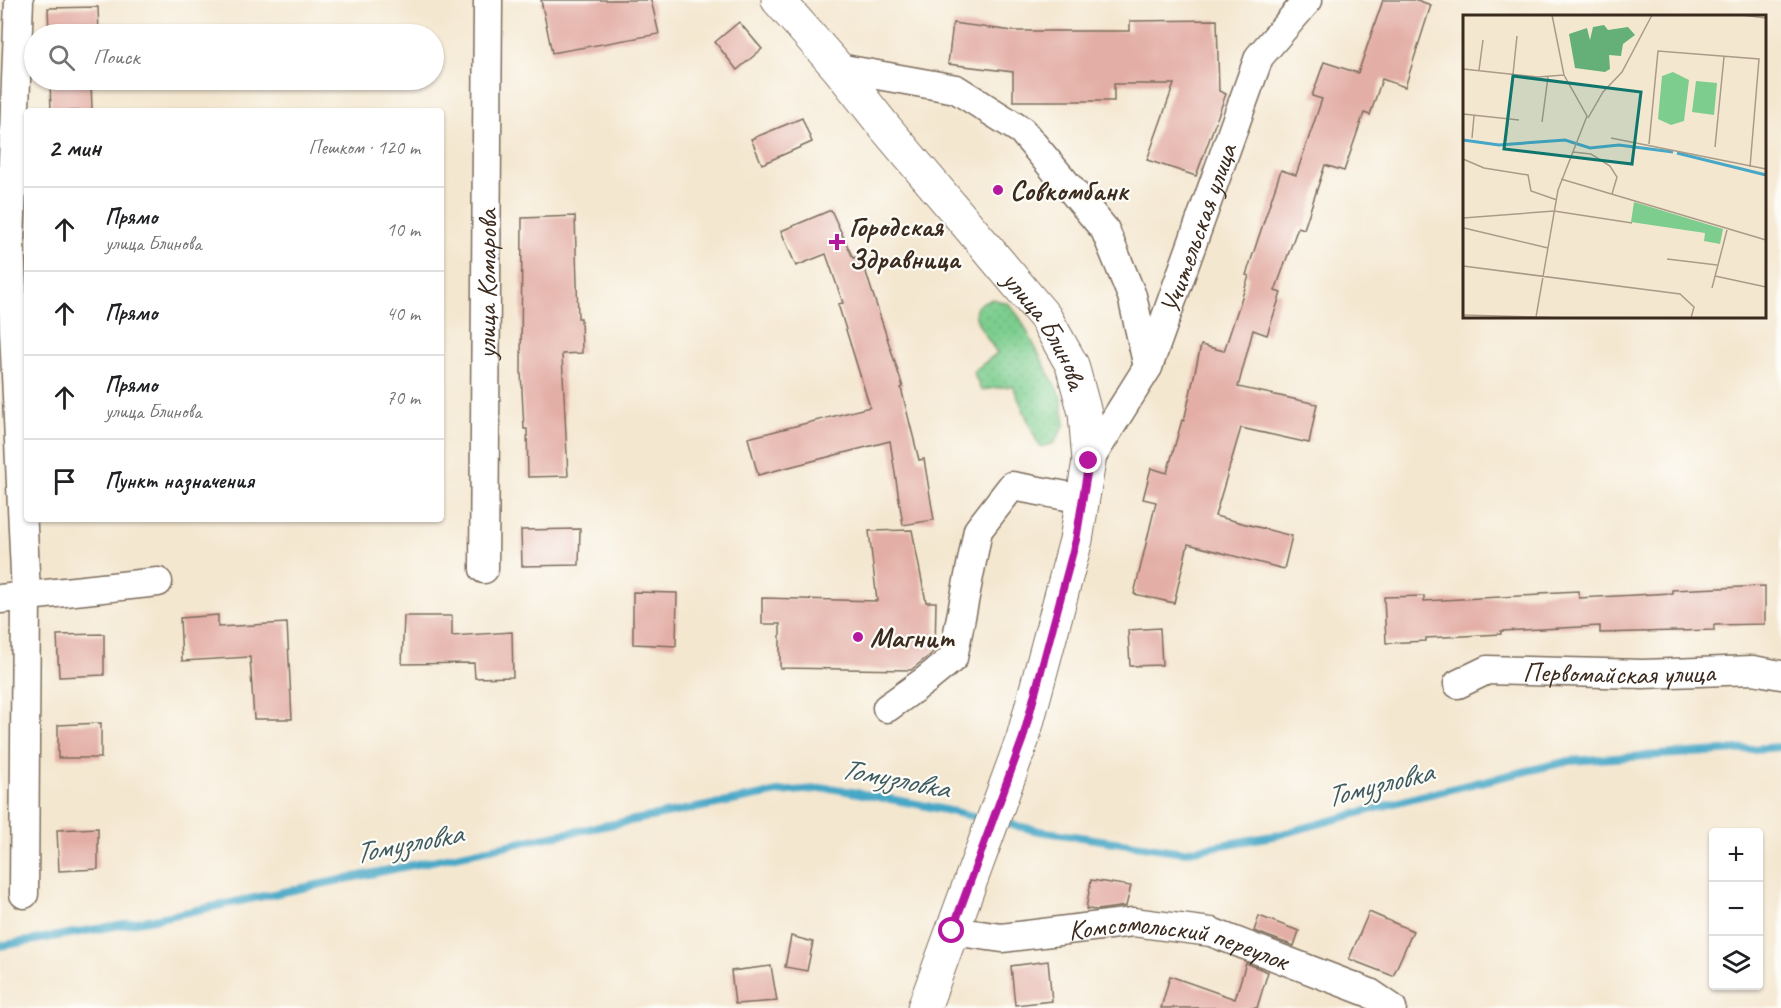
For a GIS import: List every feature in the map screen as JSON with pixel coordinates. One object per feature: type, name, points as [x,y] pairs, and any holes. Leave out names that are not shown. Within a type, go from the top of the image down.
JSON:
[{"type":"main road","name":"улица Блинова","points":[[778,0],[838,68],[883,125],[1045,317],[1072,365],[1085,413],[1089,461],[1076,540],[1023,738],[952,931]]},
{"type":"main road","points":[[924,1008],[952,931]]},
{"type":"street","points":[[19,0],[10,242],[13,597],[24,894]]},
{"type":"street","name":"улица Комарова","points":[[484,569],[488,0]]},
{"type":"street","name":"Учительская улица","points":[[1089,461],[1148,367],[1259,57],[1308,0]]},
{"type":"street","points":[[838,68],[956,89],[1022,131],[1105,230],[1132,296],[1148,367]]},
{"type":"street","points":[[887,708],[953,658],[978,530],[1012,486],[1083,499]]},
{"type":"street","points":[[13,597],[158,582]]},
{"type":"street","name":"Первомайская улица","points":[[1458,684],[1487,670],[1643,674],[1753,670],[1781,675]]},
{"type":"street","name":"Комсомольский переулок","points":[[952,931],[1002,938],[1133,922],[1211,932],[1370,993],[1392,1008]]},
{"type":"green space","points":[[993,299],[1009,304],[1020,318],[1061,397],[1065,424],[1054,443],[1041,447],[1038,444],[1013,386],[981,390],[973,372],[997,353],[975,314],[980,304]]},
{"type":"building","points":[[541,0],[651,0],[659,34],[552,53]]},
{"type":"building","points":[[1383,0],[1417,0],[1431,5],[1405,87],[1382,79],[1370,115],[1364,113],[1344,171],[1325,165],[1304,229],[1298,227],[1275,291],[1281,293],[1267,335],[1253,330],[1238,387],[1317,404],[1309,443],[1241,428],[1215,516],[1292,536],[1284,569],[1188,544],[1174,603],[1134,594],[1156,502],[1143,499],[1151,468],[1167,473],[1182,420],[1184,421],[1201,345],[1224,351],[1249,276],[1246,275],[1281,170],[1296,175],[1322,99],[1312,96],[1324,62],[1358,73]]},
{"type":"building","points":[[98,7],[99,24],[49,24],[48,8]]},
{"type":"building","points":[[1217,20],[1219,91],[1226,94],[1196,176],[1147,160],[1174,84],[1114,84],[1114,101],[1013,101],[1013,72],[948,64],[953,23],[1013,31],[1130,31],[1130,21]]},
{"type":"building","points":[[739,22],[762,49],[737,70],[715,42]]},
{"type":"building","points":[[50,90],[91,90],[92,108],[51,108]]},
{"type":"building","points":[[802,118],[812,142],[762,164],[751,139]]},
{"type":"building","points":[[831,210],[853,258],[861,256],[903,387],[901,388],[919,460],[924,459],[934,520],[903,525],[890,441],[758,475],[748,438],[870,407],[838,304],[843,303],[826,254],[796,266],[781,231]]},
{"type":"building","points":[[575,216],[578,318],[581,318],[582,353],[562,354],[568,476],[528,477],[527,429],[524,429],[521,372],[522,218]]},
{"type":"building","points":[[580,529],[579,565],[522,566],[521,530]]},
{"type":"building","name":"Магнит","points":[[912,530],[926,602],[936,602],[935,650],[911,670],[780,668],[780,624],[762,624],[762,598],[877,601],[869,531]]},
{"type":"building","points":[[1765,586],[1765,624],[1714,625],[1714,630],[1600,633],[1600,626],[1501,631],[1501,634],[1426,638],[1426,641],[1386,643],[1384,597],[1424,596],[1424,601],[1578,591],[1579,598],[1672,593],[1672,590]]},
{"type":"building","points":[[633,592],[677,593],[676,646],[633,644]]},
{"type":"building","points":[[218,615],[218,627],[287,623],[292,719],[254,719],[250,657],[182,661],[180,618]]},
{"type":"building","points":[[404,616],[452,616],[452,636],[512,632],[513,677],[475,678],[474,663],[402,664]]},
{"type":"building","points":[[1160,628],[1162,665],[1130,666],[1128,630]]},
{"type":"building","points":[[104,634],[104,675],[59,677],[57,635]]},
{"type":"building","points":[[101,723],[101,758],[58,758],[58,725]]},
{"type":"building","points":[[98,828],[98,869],[59,871],[57,830]]},
{"type":"building","points":[[1091,880],[1131,886],[1126,906],[1097,910],[1086,909]]},
{"type":"building","points":[[1369,912],[1413,931],[1393,976],[1349,959]]},
{"type":"building","points":[[1259,916],[1299,931],[1294,946],[1254,931]]},
{"type":"building","points":[[791,936],[813,942],[807,971],[785,967]]},
{"type":"building","points":[[1048,961],[1052,1001],[1015,1005],[1011,966]]},
{"type":"building","points":[[1246,963],[1268,972],[1257,1008],[1161,1008],[1170,976],[1235,999]]},
{"type":"building","points":[[771,966],[777,1001],[735,1004],[731,971]]},
{"type":"waterway","name":"Томузловка","points":[[999,822],[1039,831],[1183,852],[1278,835],[1417,797],[1569,761],[1781,747]]},
{"type":"waterway","name":"Томузловка","points":[[0,946],[154,919],[537,839],[778,792],[830,788],[986,819]]},
{"type":"place","name":"Совкомбанк","points":[[998,190]]},
{"type":"place","name":"Городская Здравница","points":[[837,242]]},
{"type":"place","name":"Магнит","points":[[858,637]]},
{"type":"route","points":[[952,931],[1023,738],[1076,540],[1089,461]]}]
